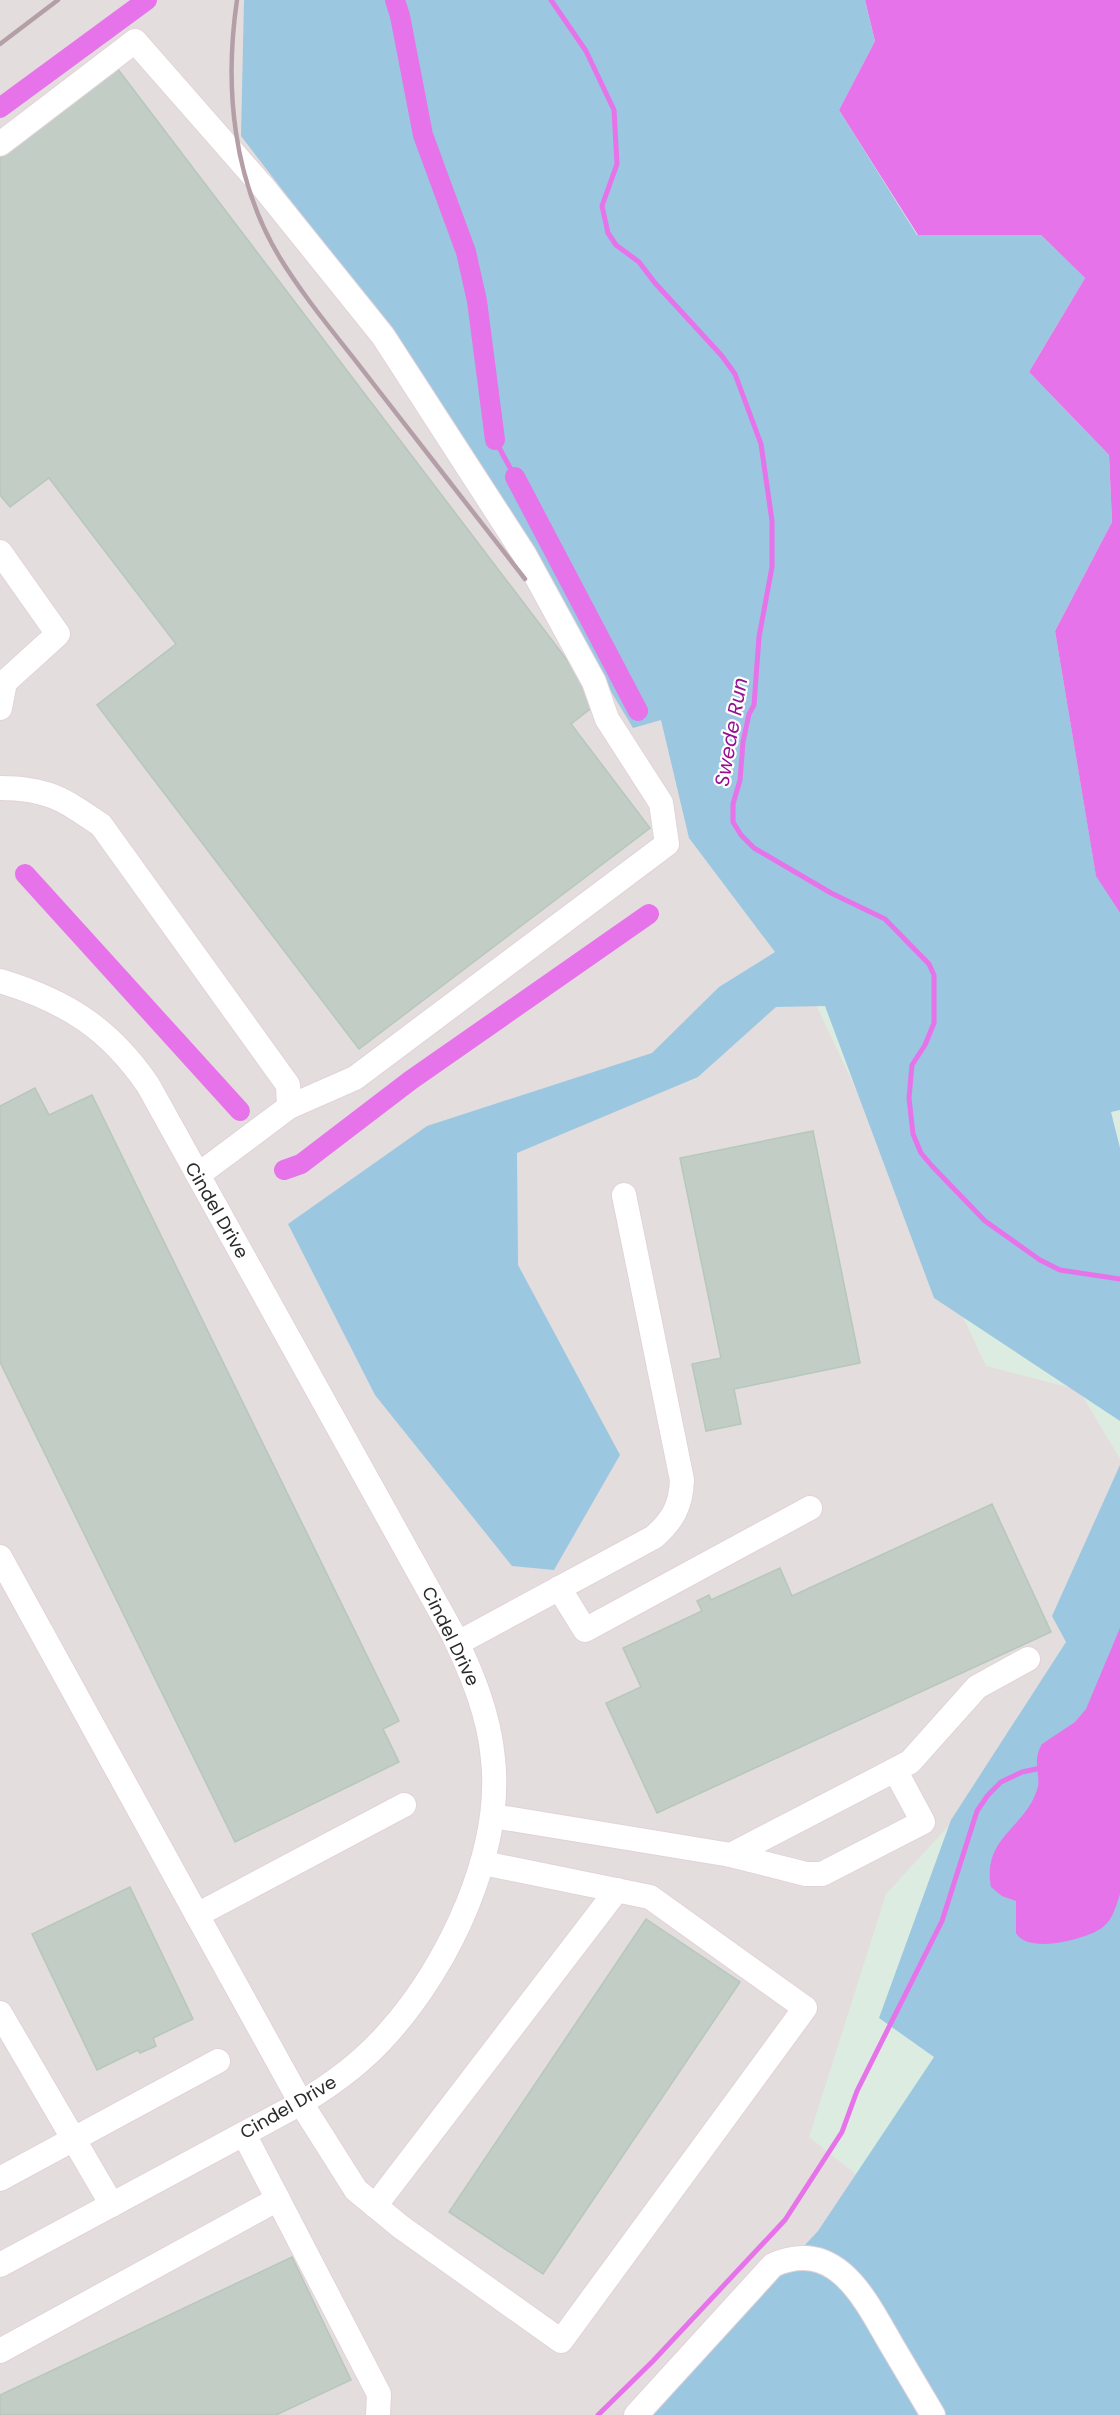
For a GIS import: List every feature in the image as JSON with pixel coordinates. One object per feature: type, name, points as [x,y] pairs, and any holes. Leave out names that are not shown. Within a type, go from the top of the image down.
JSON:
[{"type":"street","points":[[0,144],[135,41],[264,188],[383,336],[524,554],[594,682],[607,719],[661,803],[667,844],[355,1078],[289,1107],[198,1175]]},
{"type":"street","points":[[0,552],[58,634],[5,682],[0,708]]},
{"type":"street","points":[[0,788],[32,788],[70,803],[101,825],[288,1085],[289,1107]]},
{"type":"street","name":"Cindel Drive","points":[[0,981],[52,999],[75,1012],[116,1044],[148,1085],[458,1643],[480,1695],[493,1759],[493,1816],[483,1863],[446,1947],[403,2014],[366,2055],[340,2077],[301,2103],[0,2265]]},
{"type":"street","points":[[458,1643],[654,1537],[671,1521],[681,1499],[682,1480],[624,1195]]},
{"type":"street","points":[[559,1588],[585,1630],[810,1508]]},
{"type":"street","points":[[0,1557],[301,2103],[356,2190],[561,2341],[805,2008],[650,1897],[483,1863]]},
{"type":"street","points":[[731,1856],[910,1762],[977,1687],[1028,1659]]},
{"type":"street","points":[[493,1816],[731,1856],[806,1875],[822,1874],[923,1822],[895,1770]]},
{"type":"street","points":[[197,1915],[404,1805]]},
{"type":"street","points":[[375,2206],[617,1890]]},
{"type":"street","points":[[0,2013],[112,2205]]},
{"type":"street","points":[[0,2179],[218,2061]]},
{"type":"street","points":[[244,2134],[379,2394],[378,2415]]},
{"type":"street","points":[[0,2350],[278,2199]]},
{"type":"street","points":[[636,2415],[773,2265],[791,2257],[832,2265],[851,2280],[867,2302],[933,2415]]},
{"type":"shaded area","points":[[0,0],[413,0],[608,583],[819,1011],[986,1366],[1079,1390],[1120,1459],[1120,1559],[1099,1662],[886,1894],[809,2137],[892,2203],[1120,2415],[0,2415]]},
{"type":"shaded area","points":[[244,0],[865,0],[875,41],[839,110],[917,235],[1041,235],[1085,278],[1029,372],[1109,455],[1112,522],[1055,631],[1096,875],[1120,913],[1120,1110],[1111,1112],[1120,1148],[1120,1421],[934,1298],[825,1006],[776,1007],[698,1077],[517,1153],[518,1265],[620,1455],[554,1570],[512,1566],[375,1395],[288,1224],[427,1126],[652,1053],[719,987],[775,952],[689,838],[661,720],[633,728],[408,353],[241,136]]},
{"type":"shaded area","points":[[865,0],[1120,0],[1120,913],[1096,876],[1055,631],[1112,522],[1109,455],[1029,372],[1085,278],[1041,235],[918,235],[839,110],[875,41]]},
{"type":"shaded area","points":[[1120,1465],[1120,2415],[648,2415],[818,2231],[934,2057],[879,2018],[951,1820],[1066,1642],[1052,1616]]},
{"type":"shaded area","points":[[1120,1628],[1120,1894],[1109,1920],[1095,1932],[1058,1943],[1033,1943],[1023,1940],[1016,1933],[1016,1901],[1002,1896],[991,1887],[990,1870],[993,1857],[998,1845],[1023,1815],[1037,1790],[1037,1757],[1042,1744],[1075,1722],[1086,1709]]},
{"type":"building","points":[[117,68],[599,702],[571,724],[650,828],[359,1049],[97,705],[176,644],[49,478],[10,507],[0,495],[0,157]]},
{"type":"building","points":[[35,1088],[49,1115],[92,1095],[399,1721],[383,1729],[399,1762],[235,1842],[0,1362],[0,1106]]},
{"type":"building","points":[[813,1131],[860,1363],[734,1389],[741,1424],[706,1431],[692,1364],[721,1358],[680,1158]]},
{"type":"building","points":[[992,1504],[1051,1632],[657,1813],[606,1703],[641,1687],[623,1648],[702,1611],[697,1601],[709,1595],[711,1600],[780,1568],[792,1596]]},
{"type":"building","points":[[130,1887],[193,2019],[153,2038],[156,2046],[140,2053],[138,2050],[97,2070],[32,1934]]},
{"type":"building","points":[[646,1919],[740,1982],[543,2274],[449,2212]]},
{"type":"building","points":[[292,2257],[351,2380],[276,2415],[0,2415],[0,2395]]},
{"type":"waterway","points":[[0,108],[147,0]]},
{"type":"waterway","points":[[395,0],[423,135],[466,252],[477,301],[495,440]]},
{"type":"waterway","name":"Swede Run","points":[[551,0],[586,51],[614,110],[617,164],[602,206],[608,233],[616,245],[639,262],[655,283],[722,356],[735,374],[761,444],[772,521],[772,567],[759,637],[754,705],[749,714],[743,742],[740,780],[733,804],[733,822],[741,835],[754,848],[831,893],[885,919],[929,964],[934,975],[934,1023],[925,1045],[912,1065],[909,1098],[913,1134],[921,1153],[932,1166],[985,1221],[1040,1260],[1060,1270],[1120,1279]]},
{"type":"waterway","points":[[495,440],[515,477]]},
{"type":"waterway","points":[[515,477],[638,711]]},
{"type":"waterway","points":[[25,874],[240,1111]]},
{"type":"waterway","points":[[284,1170],[301,1164],[411,1080],[649,914]]},
{"type":"waterway","points":[[598,2415],[653,2361],[785,2220],[842,2132],[857,2091],[942,1921],[977,1811],[1001,1782],[1022,1772],[1041,1768]]},
{"type":"railway","points":[[0,44],[58,0]]},
{"type":"railway","points":[[237,0],[233,33],[232,100],[242,165],[264,228],[290,274],[313,306],[525,579]]}]
